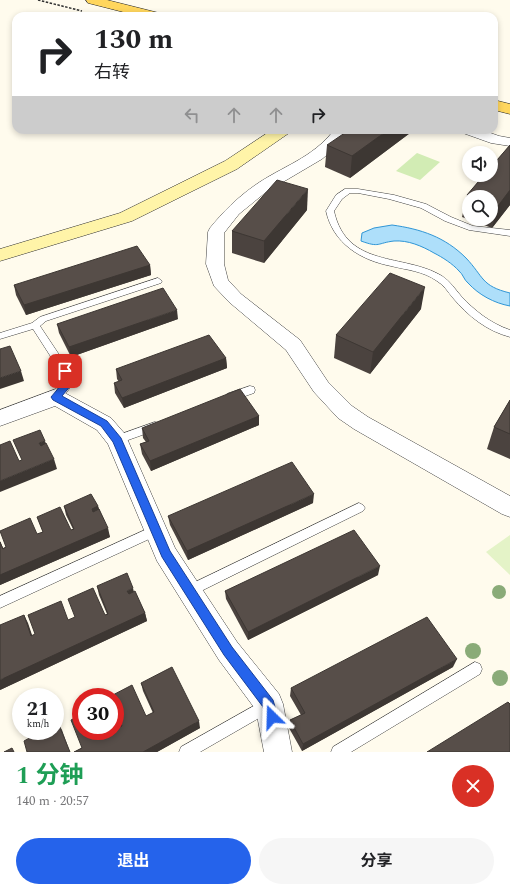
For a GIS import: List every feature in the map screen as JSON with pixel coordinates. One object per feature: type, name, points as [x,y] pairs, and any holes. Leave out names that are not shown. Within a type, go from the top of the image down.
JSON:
[{"type":"main road","points":[[92,0],[138,12]]},
{"type":"main road","points":[[498,105],[510,109]]},
{"type":"street","points":[[0,255],[126,217],[232,165],[277,134]]},
{"type":"street","points":[[339,134],[330,145],[317,156],[260,189],[233,211],[216,232],[215,264],[220,282],[235,298],[293,345],[321,388],[345,412],[361,423],[510,507]]},
{"type":"street","points":[[479,134],[496,140],[510,142]]},
{"type":"street","points":[[0,418],[56,397],[104,424],[117,440],[166,554],[228,651],[268,704],[278,742],[278,752]]},
{"type":"lane","points":[[510,233],[472,228],[448,219],[423,206],[386,196],[358,191],[348,191],[339,197],[334,202],[330,211],[333,225],[340,238],[353,248],[380,260],[423,270],[441,278],[475,316],[510,334]]},
{"type":"lane","points":[[0,336],[35,325],[43,319],[158,281]]},
{"type":"lane","points":[[35,325],[65,371],[67,384],[56,397]]},
{"type":"lane","points":[[220,401],[250,390]]},
{"type":"lane","points":[[117,440],[162,424]]},
{"type":"lane","points":[[190,591],[359,508]]},
{"type":"lane","points":[[0,602],[156,530]]},
{"type":"lane","points":[[338,752],[475,669]]},
{"type":"lane","points":[[186,752],[268,704]]},
{"type":"path","points":[[38,0],[87,12]]},
{"type":"green space","points":[[417,153],[440,162],[420,180],[396,171]]},
{"type":"green space","points":[[510,535],[510,575],[486,552]]},
{"type":"water","points":[[392,225],[413,229],[432,235],[450,245],[466,258],[488,284],[510,293],[510,306],[493,301],[482,295],[467,282],[451,263],[420,246],[399,241],[375,245],[361,241],[362,233],[374,228]]},
{"type":"building","points":[[343,134],[382,134],[352,156],[327,145]]},
{"type":"building","points":[[510,145],[510,190],[498,206],[498,190],[471,190],[478,182],[498,182],[498,159]]},
{"type":"building","points":[[277,180],[308,189],[264,241],[232,231]]},
{"type":"building","points":[[137,246],[150,265],[24,305],[14,285]]},
{"type":"building","points":[[390,273],[425,287],[373,352],[336,335]]},
{"type":"building","points":[[163,288],[177,310],[69,347],[57,324]]},
{"type":"building","points":[[209,335],[226,358],[122,398],[114,383],[122,380],[116,369]]},
{"type":"building","points":[[10,346],[21,371],[0,378],[0,349]]},
{"type":"building","points":[[240,389],[259,416],[150,461],[140,444],[149,441],[142,428]]},
{"type":"building","points":[[510,400],[510,434],[494,427]]},
{"type":"building","points":[[40,430],[45,441],[39,443],[41,446],[46,443],[54,459],[0,481],[0,445],[10,441],[19,461],[22,460],[13,440]]},
{"type":"building","points":[[292,462],[314,494],[187,551],[168,516]]},
{"type":"building","points":[[91,494],[98,506],[92,509],[93,512],[99,509],[108,528],[0,575],[0,542],[3,549],[6,547],[0,531],[30,518],[37,534],[43,532],[37,517],[60,507],[71,530],[74,529],[64,506]]},
{"type":"building","points":[[354,530],[380,566],[248,632],[225,591]]},
{"type":"building","points":[[127,573],[133,588],[127,591],[129,594],[135,591],[145,613],[0,680],[0,625],[24,615],[31,636],[35,634],[28,615],[61,601],[68,620],[75,617],[68,599],[93,588],[105,615],[108,614],[97,586]]},
{"type":"building","points":[[427,617],[457,659],[303,744],[290,720],[305,713],[291,688]]},
{"type":"building","points":[[172,667],[199,721],[143,752],[74,752],[82,748],[79,740],[124,740],[124,689],[132,685],[146,716],[154,712],[141,683]]},
{"type":"building","points":[[508,702],[510,704],[510,752],[427,752]]},
{"type":"building","points":[[64,738],[70,752],[27,752],[24,741],[64,740]]},
{"type":"building","points":[[12,748],[14,752],[4,752]]},
{"type":"route","points":[[65,371],[67,384],[56,397],[104,424],[117,440],[166,554],[228,651],[268,704],[272,717]]}]
